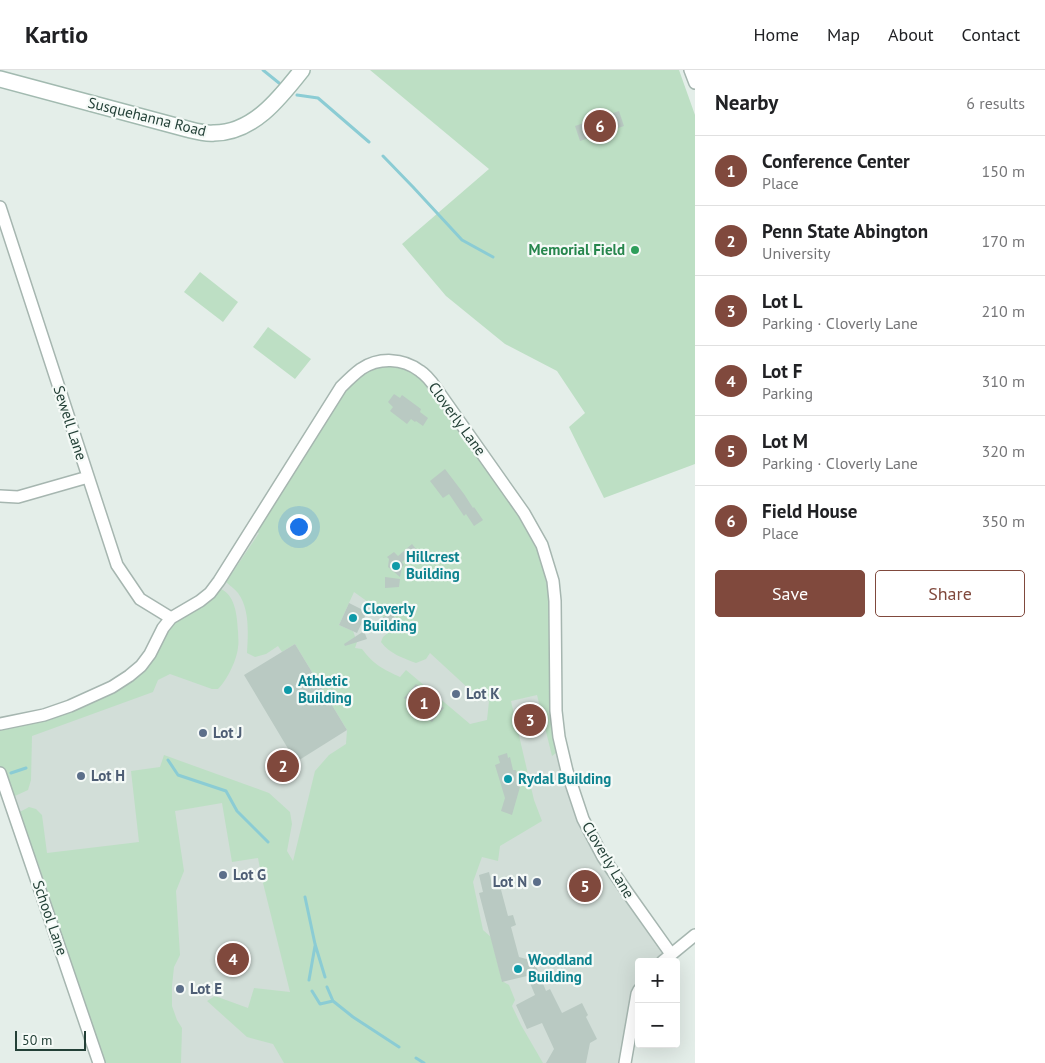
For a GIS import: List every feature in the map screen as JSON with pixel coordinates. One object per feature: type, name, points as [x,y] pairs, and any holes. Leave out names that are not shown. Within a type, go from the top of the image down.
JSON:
[{"type":"main road","name":"Susquehanna Road","points":[[0,78],[187,129],[214,134],[252,122],[276,102],[302,70]]},
{"type":"street","points":[[690,70],[695,84]]},
{"type":"street","name":"Sewell Lane","points":[[0,207],[117,565],[140,599],[171,618]]},
{"type":"street","name":"Cloverly Lane","points":[[0,724],[44,715],[70,706],[112,687],[141,666],[171,618],[200,601],[219,582],[341,387],[362,368],[376,362],[400,361],[409,364],[419,370],[434,384],[524,513],[542,545],[553,581],[555,601],[556,712],[567,771],[583,819],[603,857],[671,954]]},
{"type":"street","points":[[0,496],[18,497],[88,477]]},
{"type":"street","name":"School Lane","points":[[0,773],[99,1063]]},
{"type":"street","points":[[666,958],[695,935]]},
{"type":"street","points":[[625,1063],[635,1003]]},
{"type":"shaded area","points":[[294,463],[514,499],[548,562],[556,712],[583,819],[671,954],[666,958],[635,958],[635,1011],[625,1063],[99,1063],[0,773],[0,724],[44,715],[129,676],[163,628],[200,601]]},
{"type":"green space","points":[[370,70],[679,70],[695,115],[695,464],[604,498],[569,427],[585,413],[557,371],[505,344],[446,296],[402,244],[489,169]]},
{"type":"green space","points":[[200,272],[238,302],[223,322],[184,292]]},
{"type":"green space","points":[[268,327],[311,359],[295,379],[253,347]]},
{"type":"green space","points":[[389,366],[402,367],[415,373],[427,384],[526,524],[542,562],[550,601],[551,712],[556,753],[552,756],[537,695],[511,701],[534,800],[542,821],[500,846],[498,861],[482,857],[473,882],[483,930],[491,937],[502,981],[509,985],[515,1000],[512,1006],[543,1063],[284,1063],[273,1044],[247,1037],[207,1001],[215,996],[248,1008],[254,988],[290,992],[258,858],[232,862],[222,803],[175,811],[184,871],[176,891],[180,955],[174,967],[172,1006],[182,1028],[181,1063],[105,1063],[36,857],[31,857],[16,814],[29,807],[36,809],[42,815],[47,853],[139,842],[131,771],[160,767],[164,755],[269,793],[290,812],[292,824],[287,851],[293,861],[315,771],[329,755],[346,744],[347,730],[295,644],[282,652],[278,646],[266,654],[255,657],[247,653],[248,638],[245,606],[238,593],[226,582],[259,533],[257,532],[337,400],[352,381],[369,370]],"holes":[[[354,592],[378,609],[391,630],[383,637],[381,642],[388,650],[416,663],[426,659],[430,653],[468,688],[489,701],[487,720],[470,724],[406,670],[400,677],[379,666],[362,649],[355,648],[357,642],[353,631],[339,625]]]},
{"type":"green space","points":[[221,589],[230,597],[235,607],[238,643],[236,658],[231,670],[218,689],[212,689],[170,674],[158,680],[153,692],[32,736],[31,780],[28,790],[15,796],[10,795],[0,766],[0,727],[110,694],[137,675],[153,659],[172,625],[179,619],[207,604]]},
{"type":"building","points":[[619,111],[624,126],[580,141],[575,126]]},
{"type":"building","points":[[394,394],[400,398],[402,395],[421,409],[420,412],[428,418],[423,426],[411,419],[407,424],[390,411],[393,407],[388,402]]},
{"type":"building","points":[[445,469],[483,520],[474,526],[466,514],[464,516],[449,494],[443,498],[430,481]]},
{"type":"building","name":"Hillcrest Building","points":[[412,544],[416,549],[402,562],[404,565],[400,577],[388,567],[389,559],[387,557],[394,552],[398,556]]},
{"type":"building","points":[[385,577],[400,579],[399,587],[385,588]]},
{"type":"building","name":"Cloverly Building","points":[[349,603],[367,612],[357,633],[339,625]]},
{"type":"building","points":[[391,612],[399,624],[389,631],[381,619]]},
{"type":"building","points":[[364,631],[367,639],[345,646],[344,644]]},
{"type":"building","name":"Athletic Building","points":[[295,644],[347,730],[296,762],[244,675]]},
{"type":"building","points":[[416,684],[444,708],[432,722],[404,698]]},
{"type":"building","name":"Rydal Building","points":[[507,753],[513,770],[516,770],[520,787],[512,815],[501,811],[505,798],[495,765],[500,763],[498,756]]},
{"type":"building","name":"Woodland Building","points":[[489,872],[493,888],[500,886],[508,916],[513,915],[516,925],[511,927],[519,957],[534,961],[546,991],[550,989],[562,1013],[582,1003],[588,1015],[586,1017],[597,1039],[590,1043],[586,1063],[546,1063],[554,1049],[542,1023],[527,1029],[516,1005],[535,995],[527,976],[502,982],[479,893],[483,892],[479,875]]},
{"type":"waterway","points":[[263,70],[279,83]]},
{"type":"waterway","points":[[297,95],[318,98],[369,142]]},
{"type":"waterway","points":[[383,156],[462,240],[493,257]]},
{"type":"waterway","points":[[168,760],[178,775],[226,791],[237,811],[268,842]]},
{"type":"waterway","points":[[11,773],[26,768]]},
{"type":"waterway","points":[[305,897],[315,944],[325,977]]},
{"type":"waterway","points":[[309,980],[315,946]]},
{"type":"waterway","points":[[327,987],[333,1001],[353,1017],[399,1047]]},
{"type":"waterway","points":[[312,991],[320,1004],[333,1001]]},
{"type":"waterway","points":[[416,1058],[424,1063]]},
{"type":"place","name":"Field House","points":[[600,126]]},
{"type":"place","name":"Memorial Field","points":[[635,250]]},
{"type":"place","name":"Hillcrest Building","points":[[396,566]]},
{"type":"place","name":"Cloverly Building","points":[[353,618]]},
{"type":"place","name":"Athletic Building","points":[[288,690]]},
{"type":"place","name":"Lot K","points":[[456,694]]},
{"type":"place","name":"Conference Center","points":[[424,703]]},
{"type":"place","name":"Lot L","points":[[530,720]]},
{"type":"place","name":"Lot J","points":[[203,733]]},
{"type":"place","name":"Penn State Abington","points":[[283,766]]},
{"type":"place","name":"Lot H","points":[[81,776]]},
{"type":"place","name":"Rydal Building","points":[[508,779]]},
{"type":"place","name":"Lot G","points":[[223,875]]},
{"type":"place","name":"Lot N","points":[[537,882]]},
{"type":"place","name":"Lot M","points":[[585,886]]},
{"type":"place","name":"Lot F","points":[[233,959]]},
{"type":"place","name":"Woodland Building","points":[[518,969]]},
{"type":"place","name":"Lot E","points":[[180,989]]}]
